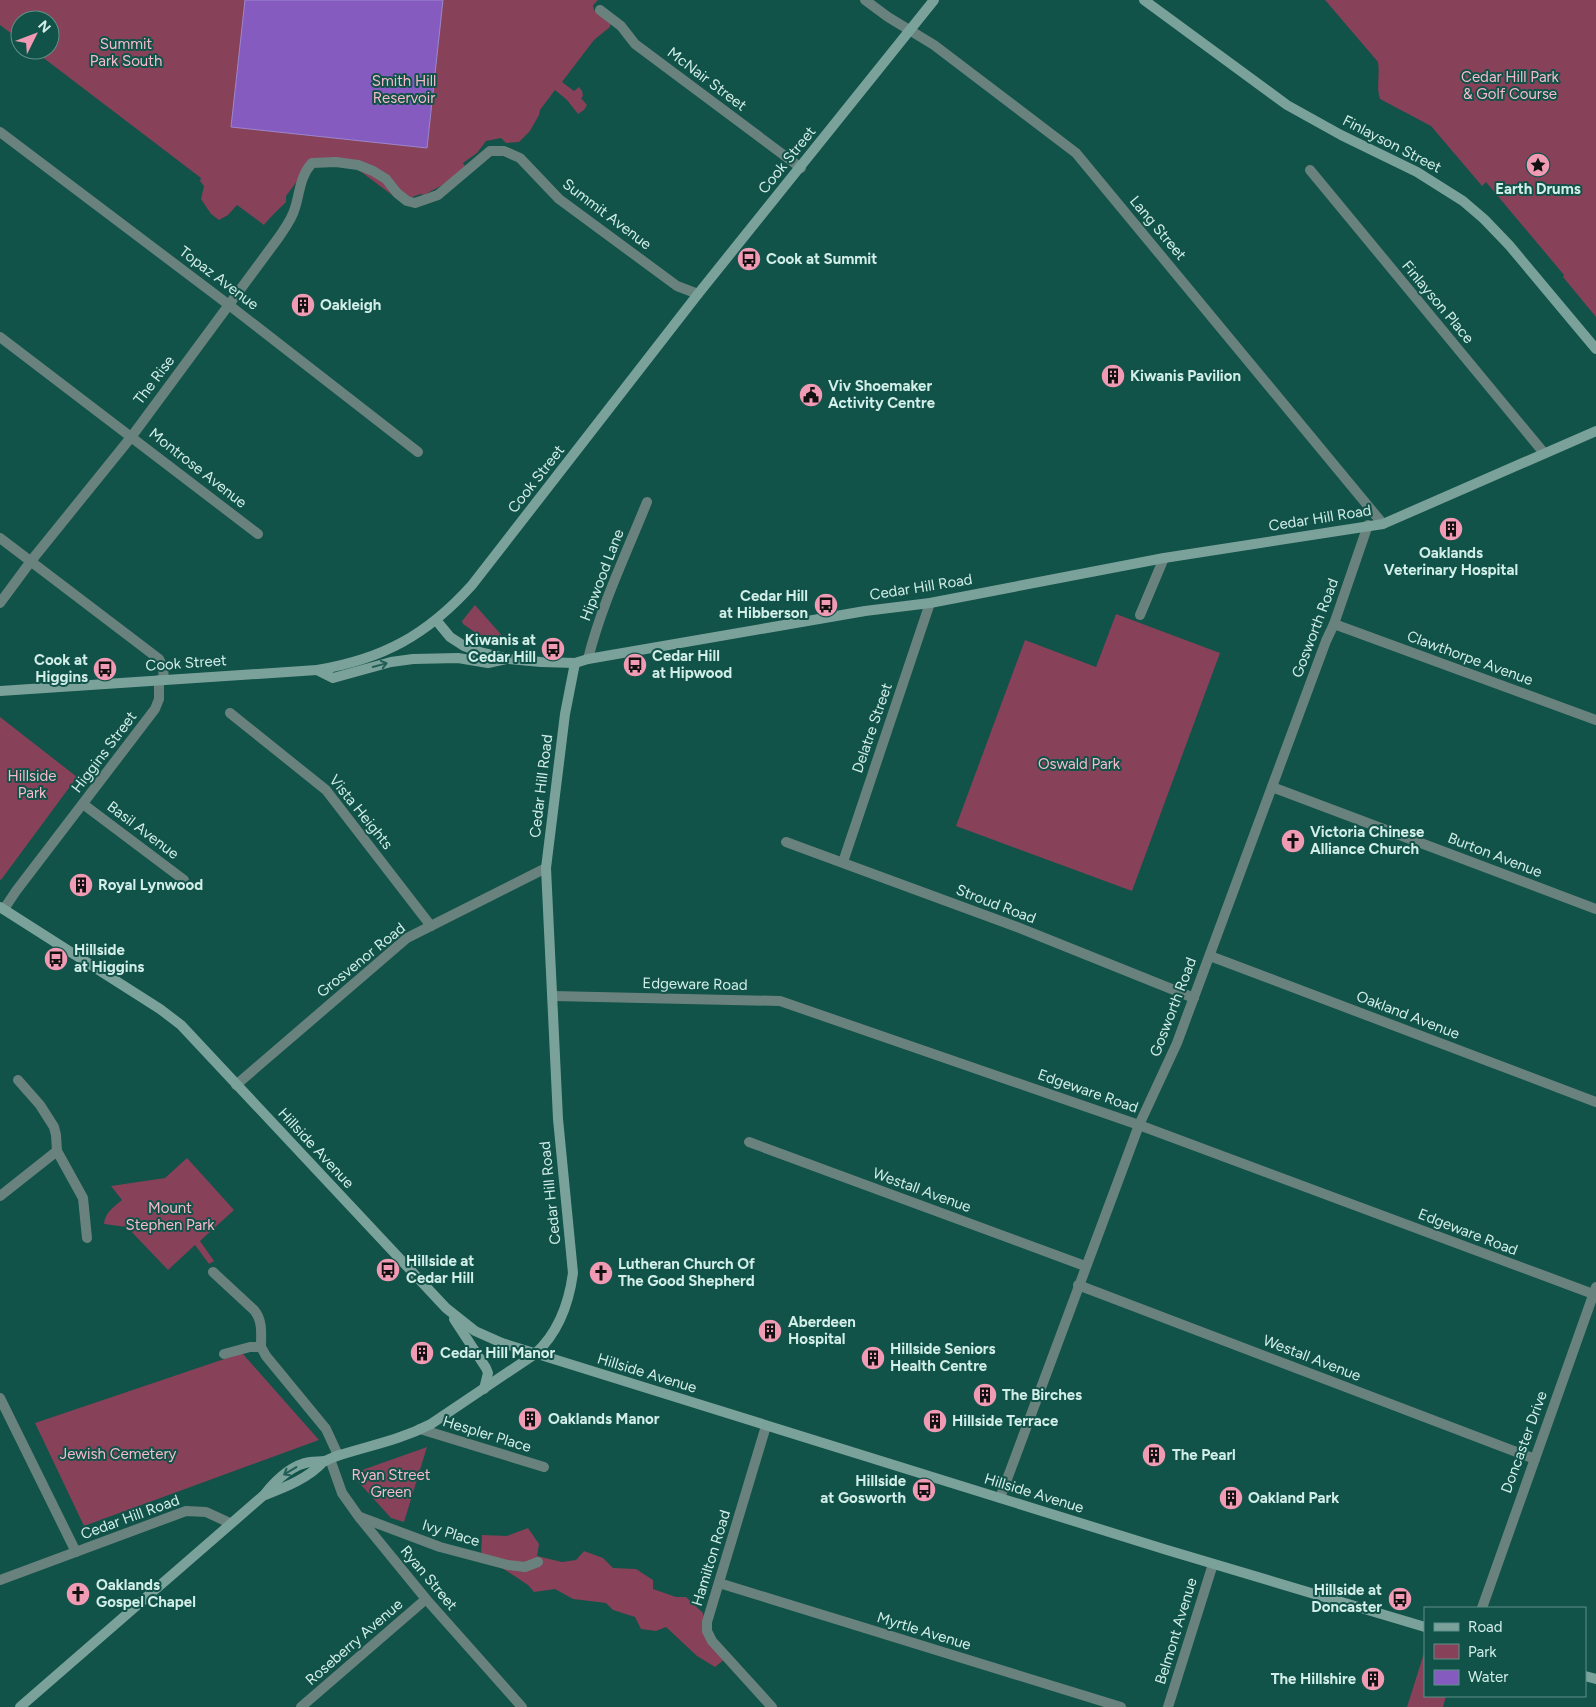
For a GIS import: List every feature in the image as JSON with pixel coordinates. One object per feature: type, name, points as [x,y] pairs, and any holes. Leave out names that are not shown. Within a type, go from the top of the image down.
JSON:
[{"type":"street","name":"Lang Street","points":[[865,0],[909,31],[934,45],[1076,153],[1383,524]]},
{"type":"street","name":"Cook Street","points":[[0,691],[317,670],[346,665],[376,655],[403,642],[436,620],[455,604],[472,585],[698,294],[934,0]]},
{"type":"street","name":"Finlayson Street","points":[[1144,0],[1287,105],[1341,135],[1417,172],[1463,201],[1498,233],[1596,349]]},
{"type":"street","name":"McNair Street","points":[[600,10],[620,26],[635,44],[800,168]]},
{"type":"street","name":"Topaz Avenue","points":[[0,132],[229,305],[418,452]]},
{"type":"street","name":"Summit Avenue","points":[[312,163],[336,162],[358,165],[373,170],[386,178],[397,193],[407,201],[415,203],[438,195],[490,151],[504,151],[520,158],[559,198],[677,286],[698,294]]},
{"type":"street","name":"The Rise","points":[[0,603],[31,561],[132,436],[289,222],[295,210],[304,174],[312,163]]},
{"type":"street","name":"Finlayson Place","points":[[1310,170],[1544,453]]},
{"type":"street","name":"Montrose Avenue","points":[[0,337],[258,534]]},
{"type":"street","name":"Cedar Hill Road","points":[[0,1580],[186,1512],[206,1512],[230,1523],[264,1495],[275,1481],[291,1470],[310,1462],[388,1442],[420,1429],[535,1354],[550,1336],[570,1294],[573,1273],[558,1119],[546,868],[565,714],[575,663],[588,659],[865,611],[930,603],[1164,558],[1383,524],[1596,431]]},
{"type":"street","name":"Hipwood Lane","points":[[588,659],[612,588],[647,502]]},
{"type":"street","name":"Gosworth Road","points":[[1000,1498],[1139,1124],[1177,1043],[1210,956],[1326,641],[1334,624],[1368,525]]},
{"type":"street","points":[[0,538],[159,659],[163,667],[161,680]]},
{"type":"street","points":[[1140,615],[1164,558]]},
{"type":"street","name":"Delatre Street","points":[[843,862],[930,603]]},
{"type":"street","points":[[436,620],[450,637],[464,646],[480,652],[509,659],[575,663]]},
{"type":"street","name":"Clawthorpe Avenue","points":[[1334,624],[1596,720]]},
{"type":"street","points":[[317,670],[332,678],[391,662],[413,659],[458,658],[488,664],[509,659]]},
{"type":"street","name":"Higgins Street","points":[[2,908],[84,804],[155,709],[159,699],[161,680]]},
{"type":"street","name":"Vista Heights","points":[[230,713],[326,790],[431,926]]},
{"type":"street","name":"Burton Avenue","points":[[1272,787],[1596,909]]},
{"type":"street","name":"Basil Avenue","points":[[84,804],[184,880]]},
{"type":"street","name":"Stroud Road","points":[[786,842],[1017,927],[1194,998]]},
{"type":"street","name":"Grosvenor Road","points":[[236,1085],[407,938],[546,868]]},
{"type":"street","name":"Hillside Avenue","points":[[2,908],[160,1008],[181,1025],[446,1308],[465,1324],[488,1338],[1213,1564],[1424,1627]]},
{"type":"street","name":"Oakland Avenue","points":[[1210,956],[1596,1102]]},
{"type":"street","name":"Edgeware Road","points":[[553,996],[780,1000],[1139,1124],[1595,1292]]},
{"type":"street","points":[[18,1080],[40,1105],[54,1127],[57,1150],[83,1198],[87,1238]]},
{"type":"street","name":"Westall Avenue","points":[[748,1142],[1085,1266]]},
{"type":"street","points":[[0,1196],[57,1150]]},
{"type":"street","points":[[213,1272],[254,1310],[259,1316],[261,1323],[262,1347],[250,1347],[224,1354]]},
{"type":"street","name":"Westall Avenue","points":[[1078,1285],[1535,1459]]},
{"type":"street","name":"Doncaster Drive","points":[[1482,1607],[1595,1292]]},
{"type":"street","points":[[446,1308],[486,1368],[488,1373],[484,1389]]},
{"type":"street","name":"Ryan Street","points":[[262,1347],[266,1356],[326,1429],[330,1458],[342,1493],[359,1517],[426,1599],[522,1707]]},
{"type":"street","points":[[0,1398],[76,1552]]},
{"type":"street","name":"Hamilton Road","points":[[766,1426],[707,1622],[707,1631],[712,1641],[772,1707]]},
{"type":"street","name":"Hespler Place","points":[[420,1429],[544,1467]]},
{"type":"street","name":"Ivy Place","points":[[359,1517],[440,1548],[508,1565],[525,1567],[538,1562]]},
{"type":"street","points":[[20,1707],[230,1523]]},
{"type":"street","name":"Belmont Avenue","points":[[1168,1707],[1213,1564]]},
{"type":"street","name":"Myrtle Avenue","points":[[719,1583],[1121,1707]]},
{"type":"street","name":"Roseberry Avenue","points":[[301,1707],[426,1599]]},
{"type":"green space","name":"Smith Hill Reservoir","points":[[0,0],[598,0],[593,5],[594,10],[611,22],[610,27],[594,40],[562,82],[574,91],[579,87],[582,91],[583,96],[581,98],[587,105],[578,114],[567,100],[555,90],[540,110],[530,131],[519,142],[506,143],[501,138],[486,141],[477,153],[463,163],[465,166],[448,182],[424,195],[421,194],[400,201],[352,165],[313,160],[286,196],[286,202],[264,225],[237,205],[228,215],[219,220],[211,214],[201,199],[204,186],[200,181],[201,178],[46,60],[60,60],[60,10],[10,10],[10,32],[0,25]]},
{"type":"green space","name":"Cedar Hill Park & Golf Course","points":[[1325,0],[1596,0],[1596,317],[1563,277],[1564,275],[1486,182],[1482,186],[1431,126],[1380,99],[1378,90],[1378,62]]},
{"type":"green space","points":[[475,605],[505,639],[500,642],[476,633],[463,624],[462,621]]},
{"type":"green space","name":"Oswald Park","points":[[1116,614],[1220,653],[1132,891],[956,826],[1025,640],[1096,667]]},
{"type":"green space","name":"Hillside Park","points":[[0,717],[77,777],[1,880],[0,879]]},
{"type":"green space","name":"Mount Stephen Park","points":[[187,1158],[234,1210],[200,1241],[214,1261],[209,1264],[195,1245],[168,1270],[127,1227],[104,1224],[108,1213],[122,1200],[111,1186],[165,1178]]},
{"type":"green space","name":"Jewish Cemetery","points":[[242,1353],[319,1440],[84,1526],[35,1423]]},
{"type":"green space","name":"Ryan Street Green","points":[[427,1447],[404,1522],[391,1518],[351,1474]]},
{"type":"green space","points":[[528,1528],[539,1544],[537,1556],[562,1562],[576,1560],[584,1551],[603,1558],[613,1568],[636,1569],[653,1580],[653,1589],[676,1597],[686,1597],[703,1613],[705,1630],[725,1659],[715,1667],[697,1656],[666,1627],[656,1631],[641,1629],[635,1617],[613,1610],[606,1603],[573,1599],[555,1589],[534,1592],[528,1585],[481,1554],[482,1535],[507,1536]]},
{"type":"green space","points":[[1424,1653],[1424,1697],[1446,1697],[1443,1707],[1407,1707]]},
{"type":"water","name":"Smith Hill Reservoir","points":[[245,0],[443,0],[427,148],[231,127]]},
{"type":"place","name":"Earth Drums","points":[[1538,165]]},
{"type":"place","name":"Cook at Summit","points":[[749,259]]},
{"type":"place","name":"Oakleigh","points":[[303,305]]},
{"type":"place","name":"Kiwanis Pavilion","points":[[1113,376]]},
{"type":"place","name":"Viv Shoemaker Activity Centre","points":[[811,395]]},
{"type":"place","name":"Oaklands Veterinary Hospital","points":[[1451,529]]},
{"type":"place","name":"Cedar Hill at Hibberson","points":[[826,605]]},
{"type":"place","name":"Kiwanis at Cedar Hill","points":[[553,649]]},
{"type":"place","name":"Cedar Hill at Hipwood","points":[[635,665]]},
{"type":"place","name":"Cook at Higgins","points":[[105,669]]},
{"type":"place","name":"Victoria Chinese Alliance Church","points":[[1293,841]]},
{"type":"place","name":"Royal Lynwood","points":[[81,885]]},
{"type":"place","name":"Hillside at Higgins","points":[[56,959]]},
{"type":"place","name":"Hillside at Cedar Hill","points":[[388,1270]]},
{"type":"place","name":"Lutheran Church Of The Good Shepherd","points":[[601,1273]]},
{"type":"place","name":"Aberdeen Hospital","points":[[770,1331]]},
{"type":"place","name":"Cedar Hill Manor","points":[[422,1353]]},
{"type":"place","name":"Hillside Seniors Health Centre","points":[[873,1358]]},
{"type":"place","name":"The Birches","points":[[985,1395]]},
{"type":"place","name":"Oaklands Manor","points":[[530,1419]]},
{"type":"place","name":"Hillside Terrace","points":[[935,1421]]},
{"type":"place","name":"The Pearl","points":[[1154,1455]]},
{"type":"place","name":"Hillside at Gosworth","points":[[924,1490]]},
{"type":"place","name":"Oakland Park","points":[[1231,1498]]},
{"type":"place","name":"Oaklands Gospel Chapel","points":[[78,1594]]},
{"type":"place","name":"Hillside at Doncaster","points":[[1400,1599]]},
{"type":"place","name":"The Hillshire","points":[[1373,1679]]},
{"type":"park label","name":"Summit Park South","points":[[126,52]]}]
